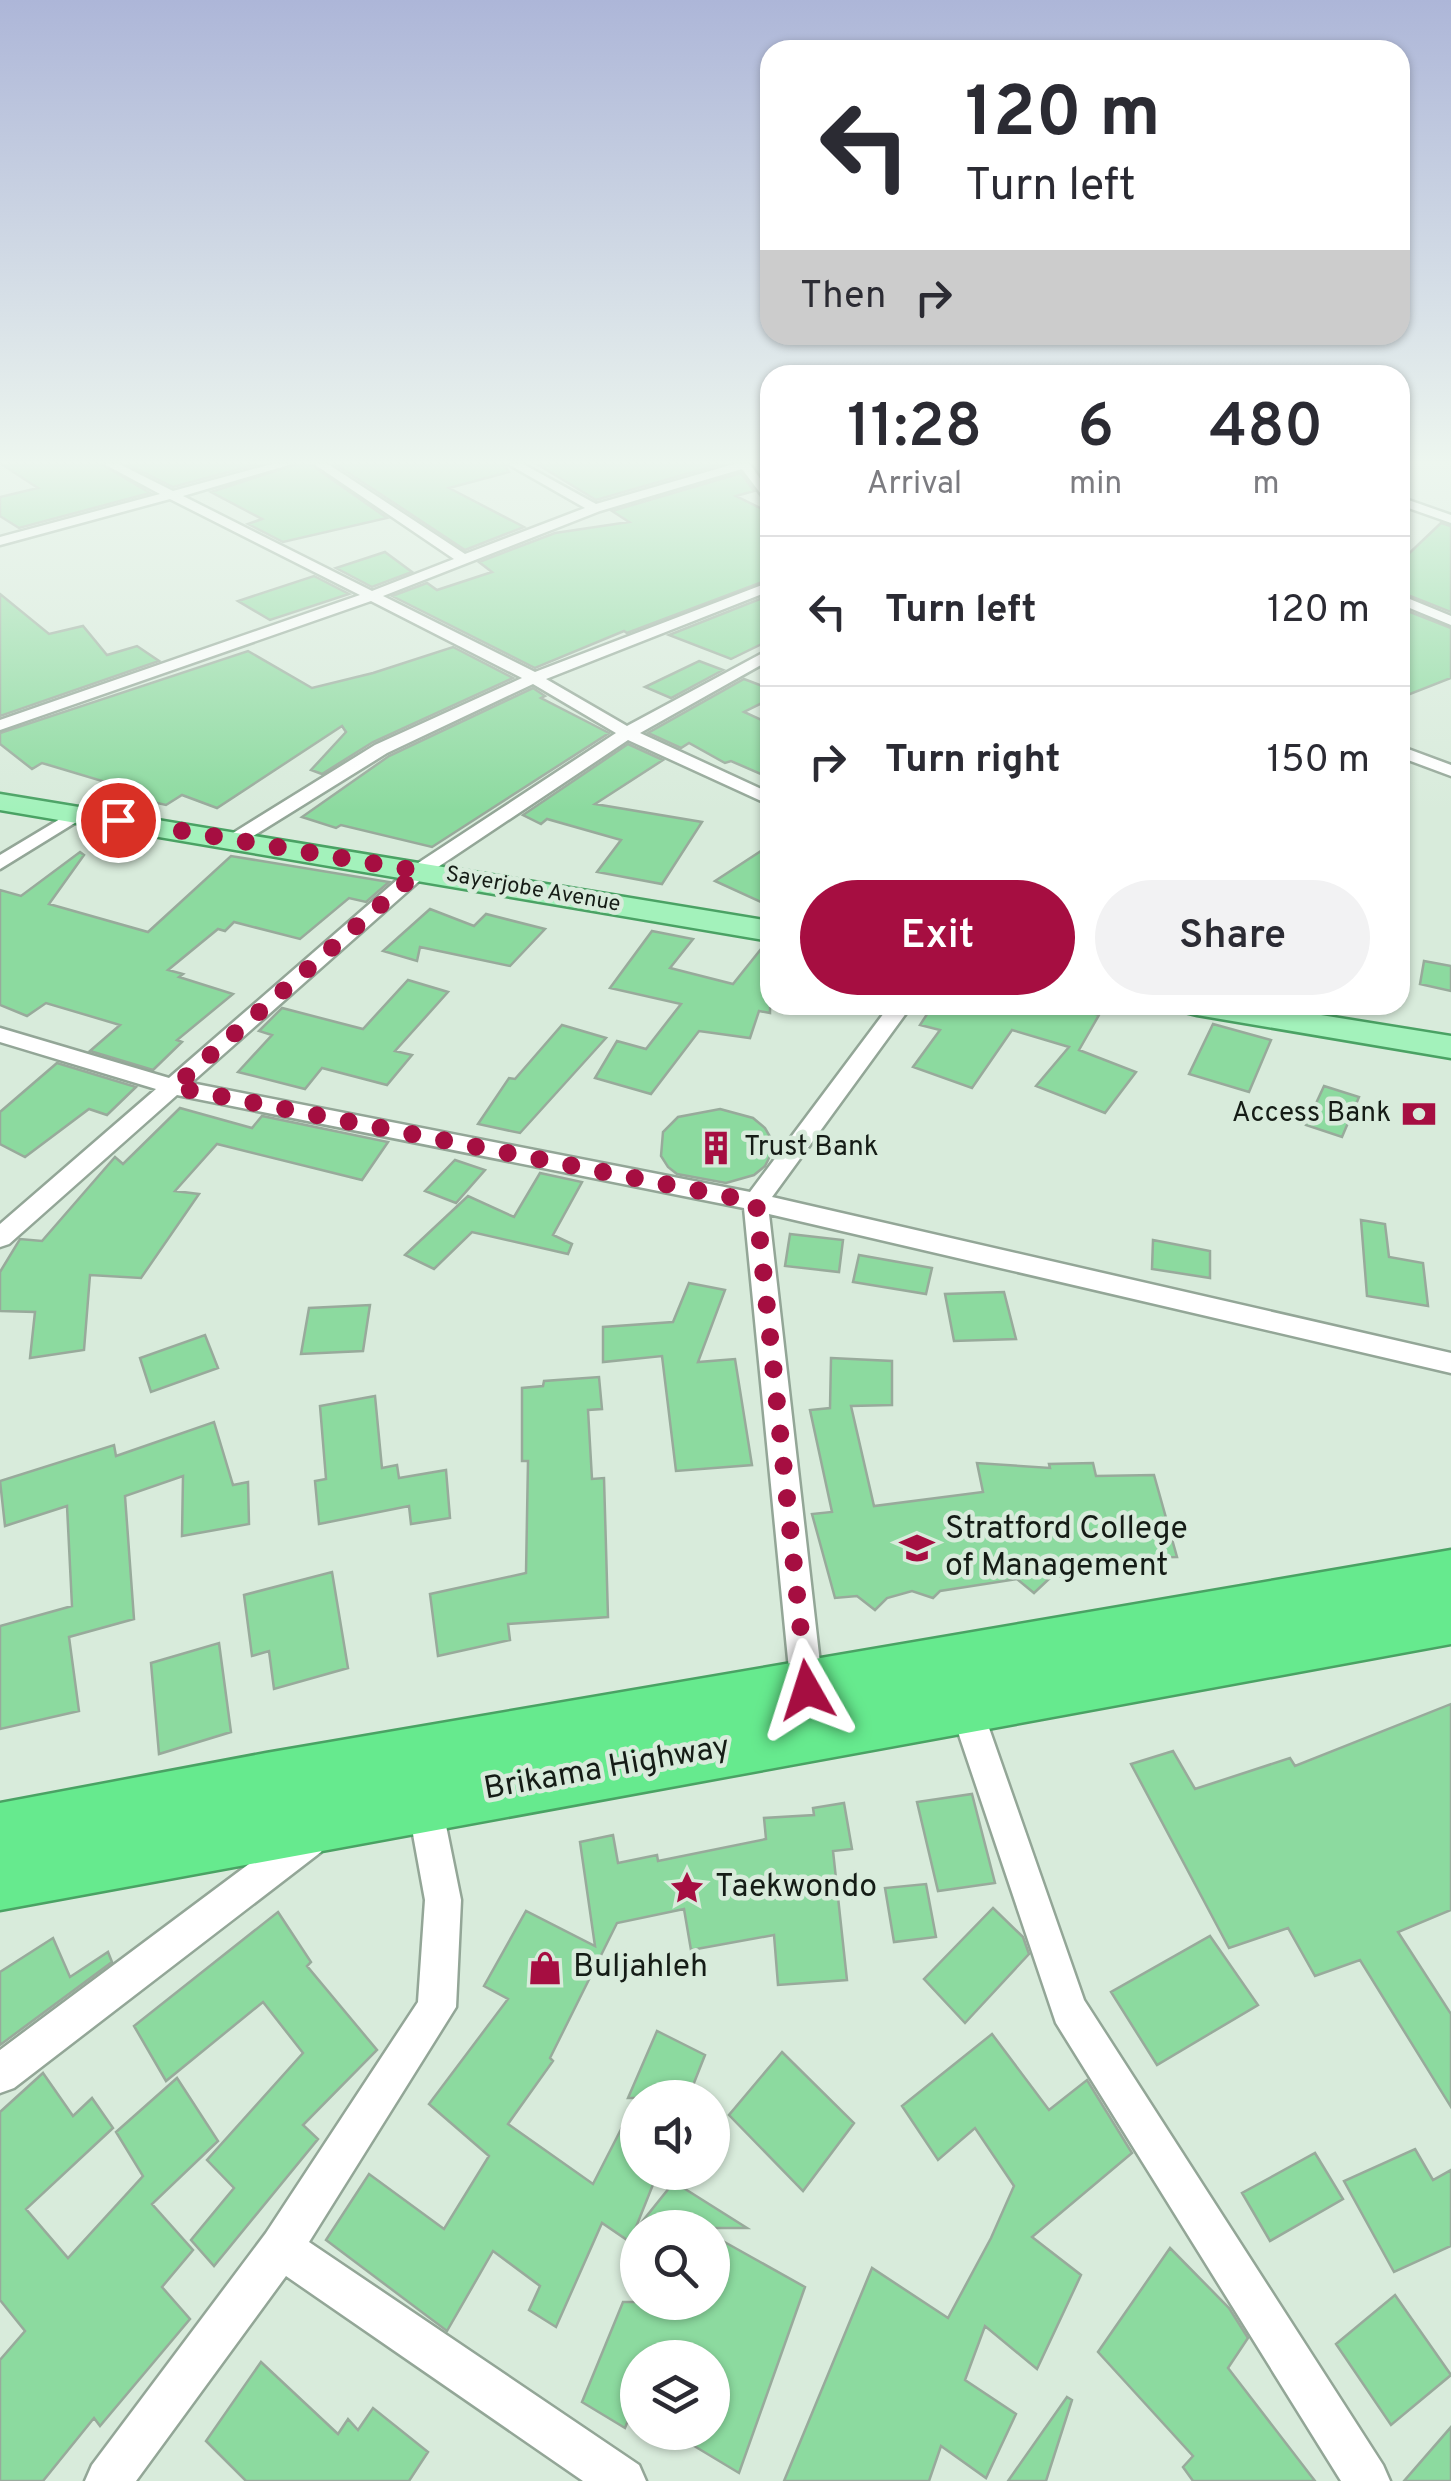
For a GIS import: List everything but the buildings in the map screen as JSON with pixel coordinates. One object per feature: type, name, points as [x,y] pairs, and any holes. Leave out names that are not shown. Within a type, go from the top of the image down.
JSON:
[{"type":"highway","name":"Brikama Highway","points":[[0,1834],[266,1783],[1451,1574]]},
{"type":"highway","name":"Brikama Highway","points":[[0,1878],[1451,1619]]},
{"type":"main road","name":"Sayerjobe Avenue","points":[[0,802],[80,812],[232,842],[760,928]]},
{"type":"main road","points":[[1257,1015],[1451,1047]]},
{"type":"street","points":[[333,580],[534,678],[627,733],[760,795]]},
{"type":"street","points":[[0,725],[369,598],[411,580]]},
{"type":"street","points":[[232,842],[381,750],[534,678],[760,590]]},
{"type":"street","points":[[1410,603],[1451,622]]},
{"type":"street","points":[[1410,613],[1426,610]]},
{"type":"street","points":[[0,1238],[419,871],[627,733],[760,660]]},
{"type":"street","points":[[1410,755],[1451,772]]},
{"type":"street","points":[[0,863],[80,812]]},
{"type":"street","points":[[807,1690],[756,1202],[894,1015]]},
{"type":"street","points":[[0,1035],[174,1087],[756,1202],[1451,1363]]},
{"type":"street","points":[[966,1708],[1069,2010],[1366,2481]]},
{"type":"street","points":[[108,2481],[281,2248],[437,2007],[443,1900],[424,1801]]},
{"type":"street","points":[[0,2074],[218,1905],[342,1816]]},
{"type":"street","points":[[281,2248],[622,2481]]},
{"type":"place","name":"Access Bank","points":[[1419,1114]]},
{"type":"place","name":"Trust Bank","points":[[716,1148]]},
{"type":"place","name":"Stratford College of Management","points":[[917,1548]]},
{"type":"place","name":"Taekwondo","points":[[687,1888]]},
{"type":"place","name":"Buljahleh","points":[[545,1968]]},
{"type":"route","points":[[118,820],[419,871],[174,1087],[756,1202],[807,1690]]}]
